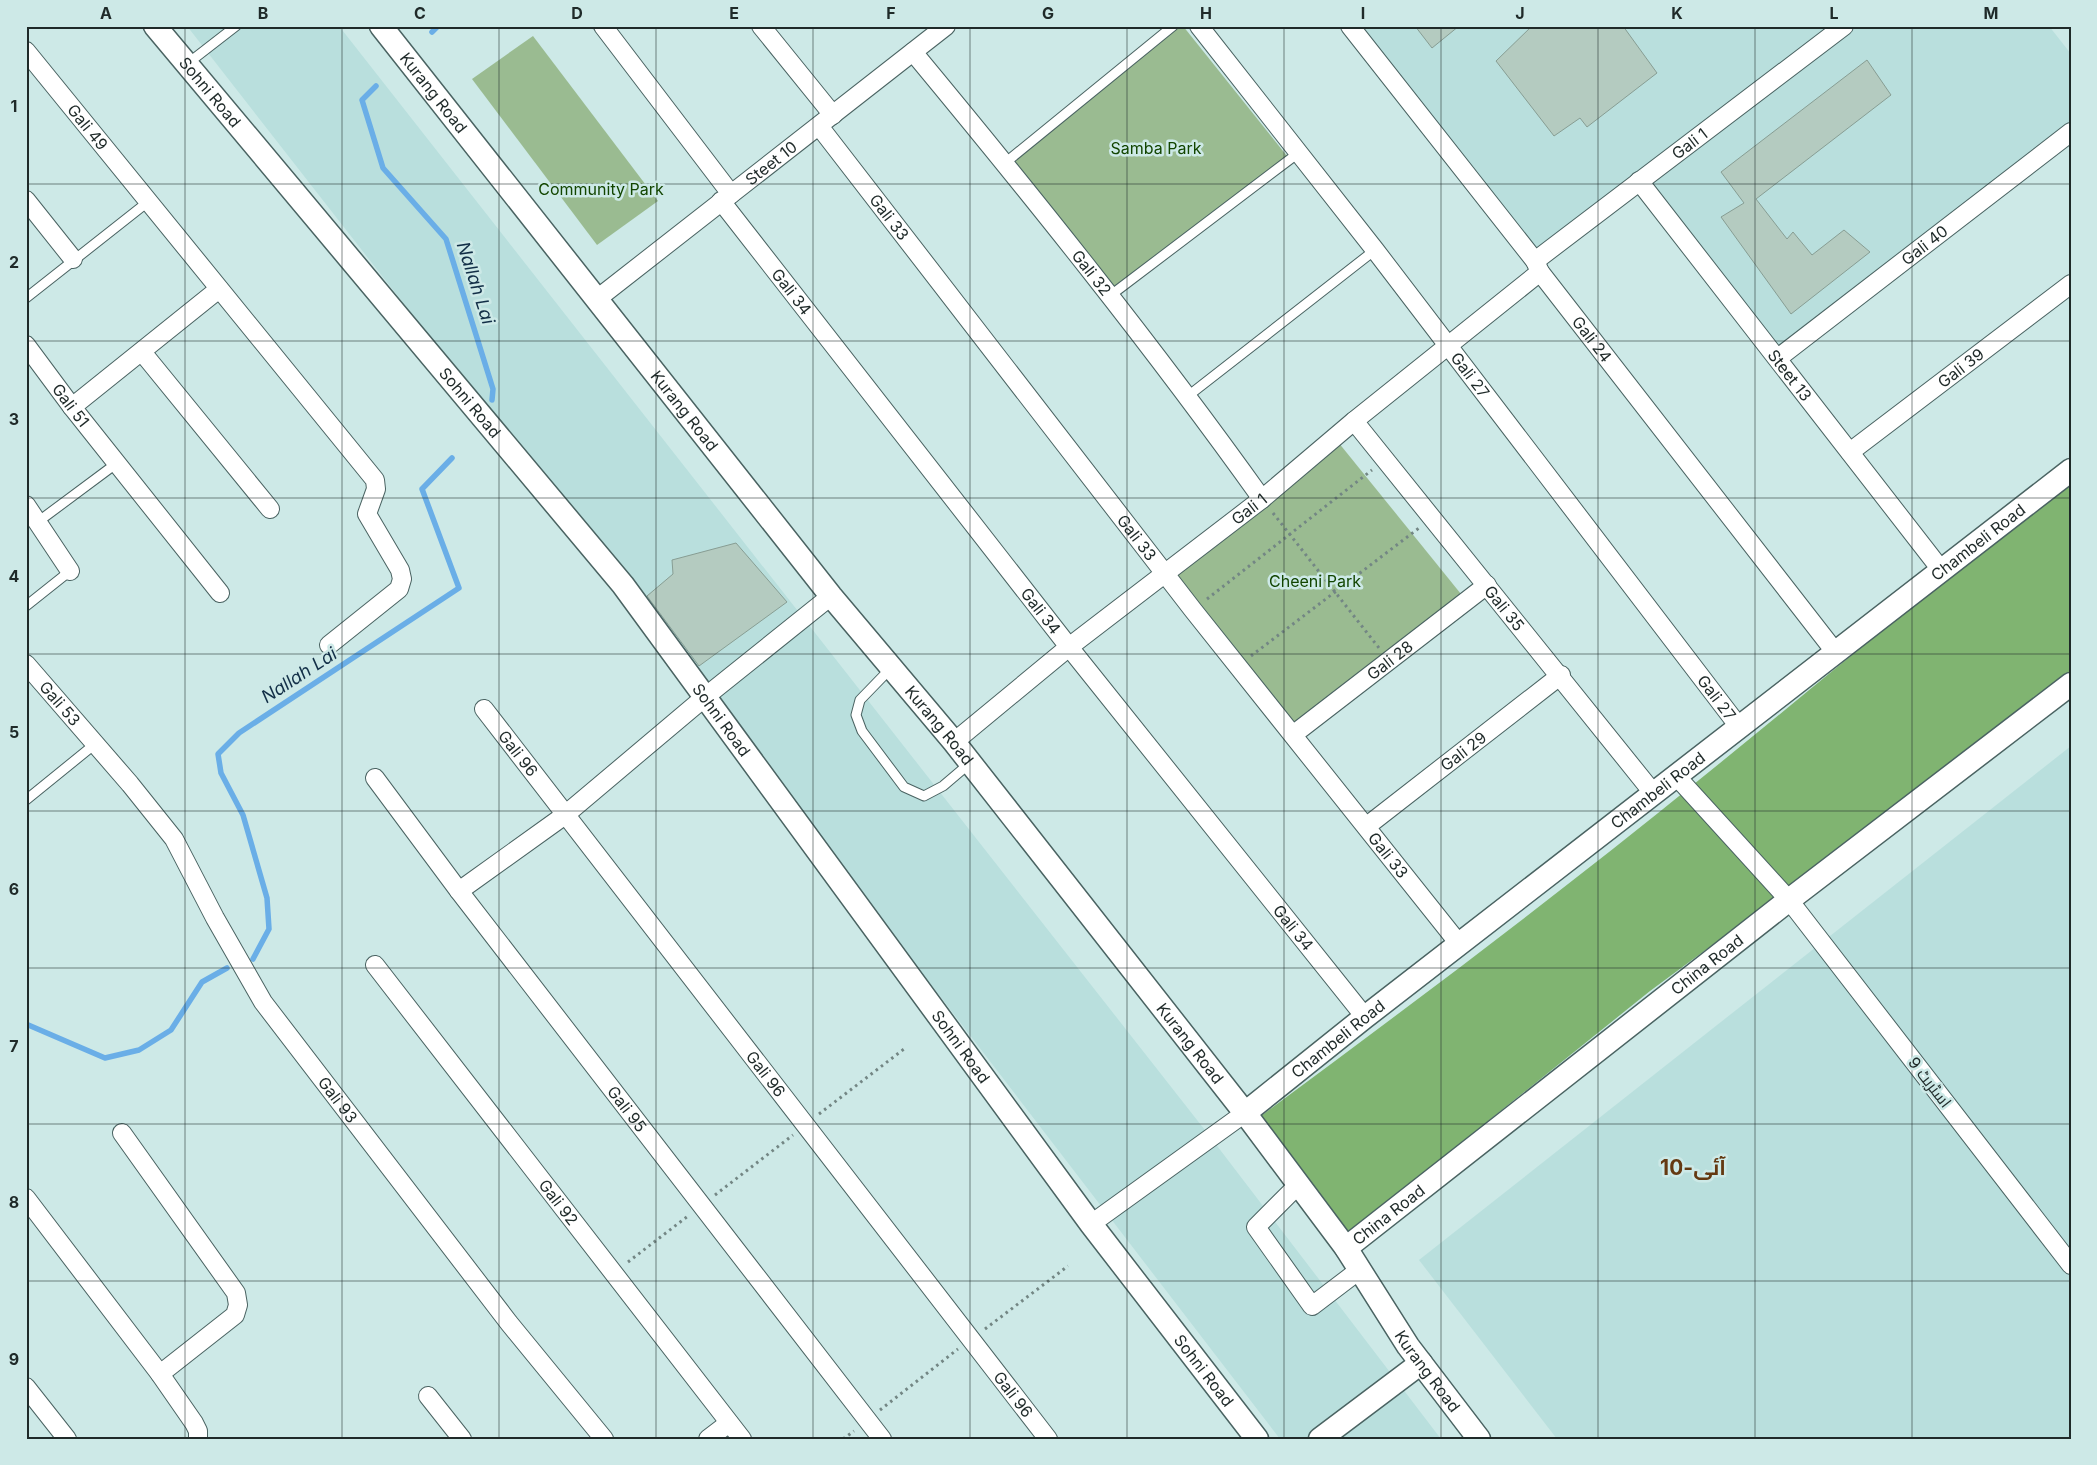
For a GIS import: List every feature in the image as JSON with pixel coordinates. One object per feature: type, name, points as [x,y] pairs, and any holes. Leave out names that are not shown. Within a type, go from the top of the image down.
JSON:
[{"type":"street","name":"Sohni Road","points":[[154,26],[623,585],[1091,1224],[1257,1439]]},
{"type":"street","name":"Kurang Road","points":[[381,26],[831,596],[954,742],[1245,1113],[1346,1248],[1358,1271],[1421,1363],[1479,1439]]},
{"type":"street","name":"Gali 34","points":[[602,26],[726,197],[1070,647],[1365,1017]]},
{"type":"street","points":[[761,26],[833,115]]},
{"type":"street","name":"Steet 10","points":[[596,299],[913,52],[924,33],[946,26]]},
{"type":"street","name":"Gali 27","points":[[1198,26],[1297,154],[1375,250],[1740,728]]},
{"type":"street","name":"Gali 1","points":[[954,742],[1070,647],[1262,499],[1448,345],[1638,181],[1844,26]]},
{"type":"street","name":"Gali 24","points":[[1352,27],[1836,653]]},
{"type":"street","name":"Gali 49","points":[[26,51],[374,480],[376,489],[366,514],[400,570],[402,579],[399,589],[329,645]]},
{"type":"street","name":"Gali 32","points":[[913,52],[1111,295],[1188,396],[1262,499]]},
{"type":"street","name":"Gali 33","points":[[819,126],[1166,572],[1193,610],[1294,734],[1460,945]]},
{"type":"street","name":"Gali 40","points":[[1778,358],[2071,132]]},
{"type":"street","name":"Steet 13","points":[[1638,181],[1778,358],[1942,571]]},
{"type":"street","points":[[26,200],[73,259]]},
{"type":"street","name":"Gali 39","points":[[1850,452],[2071,284]]},
{"type":"street","points":[[72,407],[219,289]]},
{"type":"street","name":"Gali 51","points":[[26,345],[72,407],[220,593]]},
{"type":"street","points":[[142,352],[270,509]]},
{"type":"street","name":"Gali 35","points":[[1354,421],[1431,519],[1561,675],[1654,794]]},
{"type":"street","name":"Chambeli Road","points":[[1245,1113],[1365,1017],[2069,474]]},
{"type":"street","points":[[26,504],[39,521],[70,571]]},
{"type":"street","name":"Gali 28","points":[[1294,734],[1486,585]]},
{"type":"street","points":[[460,891],[565,815],[831,596]]},
{"type":"street","name":"Gali 53","points":[[26,664],[95,744]]},
{"type":"street","name":"Gali 29","points":[[1367,826],[1561,675]]},
{"type":"street","name":"China Road","points":[[1346,1248],[1789,900],[2071,684]]},
{"type":"street","name":"Gali 96","points":[[484,710],[1048,1439]]},
{"type":"street","name":"Gali 93","points":[[95,744],[174,839],[214,918],[263,1002],[509,1324],[604,1439]]},
{"type":"street","name":"اسٹریٹ 9","points":[[1677,777],[1789,900],[2071,1265]]},
{"type":"street","name":"Gali 95","points":[[375,778],[882,1439]]},
{"type":"street","name":"Gali 92","points":[[374,965],[742,1439]]},
{"type":"street","points":[[1091,1224],[1245,1113]]},
{"type":"street","points":[[122,1133],[227,1277],[237,1299],[235,1315],[160,1374]]},
{"type":"street","points":[[1299,1184],[1256,1226],[1312,1306],[1358,1271]]},
{"type":"street","points":[[26,1198],[160,1374],[194,1423],[198,1431],[198,1439]]},
{"type":"street","points":[[1320,1439],[1421,1363]]},
{"type":"street","points":[[26,1387],[67,1439]]},
{"type":"street","points":[[428,1396],[462,1439]]},
{"type":"street","points":[[708,1439],[729,1423]]},
{"type":"lane","points":[[185,65],[236,26]]},
{"type":"lane","points":[[1005,163],[1173,26]]},
{"type":"lane","points":[[1111,295],[1297,154]]},
{"type":"lane","points":[[26,298],[73,259],[149,201]]},
{"type":"lane","points":[[1188,396],[1375,250]]},
{"type":"lane","points":[[39,521],[117,464]]},
{"type":"lane","points":[[26,606],[70,571]]},
{"type":"lane","points":[[892,667],[860,700],[856,715],[862,731],[872,746],[904,787],[924,796],[942,786],[970,763]]},
{"type":"lane","points":[[26,800],[95,744]]},
{"type":"path","points":[[1193,610],[1385,461]]},
{"type":"path","points":[[1262,499],[1389,660]]},
{"type":"path","points":[[1239,666],[1431,519]]},
{"type":"path","points":[[812,1120],[904,1049]]},
{"type":"path","points":[[710,1198],[797,1132]]},
{"type":"path","points":[[624,1265],[694,1210]]},
{"type":"shaded area","points":[[187,26],[339,26],[1208,1134],[1441,1439],[1280,1439],[691,672]]},
{"type":"shaded area","points":[[1366,26],[1832,26],[1537,250],[1363,29]]},
{"type":"shaded area","points":[[1854,26],[2049,26],[2071,54],[2071,125],[1779,349],[1649,181]]},
{"type":"shaded area","points":[[2071,746],[2071,1439],[1557,1439],[1419,1260]]},
{"type":"green space","name":"Samba Park","points":[[1171,26],[1183,26],[1287,156],[1104,295],[1001,163]]},
{"type":"green space","name":"Community Park","points":[[533,36],[658,201],[597,245],[472,79]]},
{"type":"green space","name":"Cheeni Park","points":[[1334,437],[1461,594],[1290,734],[1160,570]]},
{"type":"green space","points":[[2071,480],[2071,680],[1650,991],[1345,1236],[1258,1118],[1425,994],[1590,867],[1930,591]]},
{"type":"building","points":[[1415,26],[1459,26],[1432,48]]},
{"type":"building","points":[[1532,26],[1623,26],[1657,73],[1587,127],[1580,118],[1554,136],[1496,61]]},
{"type":"building","points":[[1867,60],[1891,95],[1756,199],[1787,239],[1793,232],[1812,255],[1844,230],[1870,252],[1791,314],[1721,217],[1744,203],[1721,172]]},
{"type":"building","points":[[736,543],[787,602],[699,666],[647,596],[673,574],[672,560]]},
{"type":"waterway","name":"Nallah Lai","points":[[432,32],[438,26]]},
{"type":"waterway","name":"Nallah Lai","points":[[376,86],[362,100],[383,168],[446,239],[493,389],[492,400]]},
{"type":"waterway","name":"Nallah Lai","points":[[253,959],[269,929],[267,898],[243,815],[221,773],[218,754],[239,733],[459,588],[422,489],[452,458]]},
{"type":"waterway","name":"Nallah Lai","points":[[26,1024],[105,1058],[139,1050],[171,1030],[202,982],[227,968]]},
{"type":"district","name":"آئی-10","points":[[1693,1167]]}]
